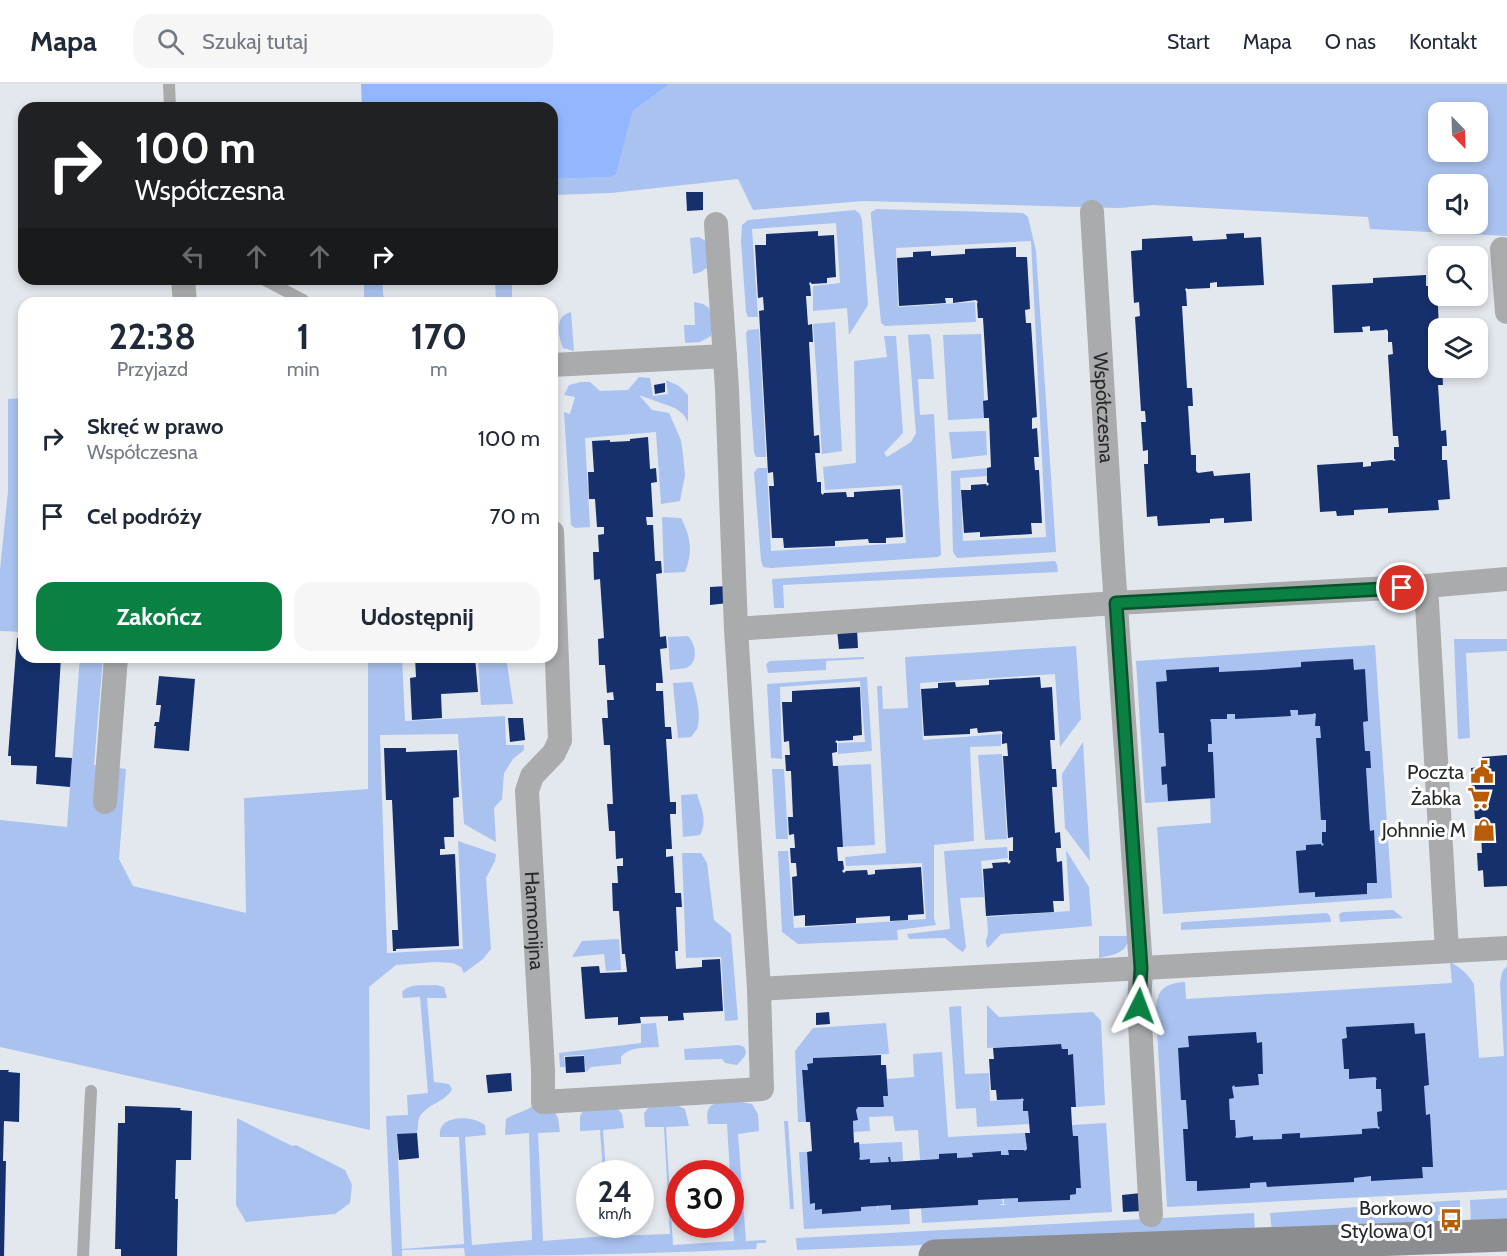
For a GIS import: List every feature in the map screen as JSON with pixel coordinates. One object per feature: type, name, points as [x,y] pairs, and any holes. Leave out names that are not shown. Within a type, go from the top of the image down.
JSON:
[{"type":"street","name":"Współczesna","points":[[1092,212],[1141,968],[1139,1006],[1151,1215]]},
{"type":"street","points":[[716,224],[725,356],[736,628],[759,989],[1507,948]]},
{"type":"street","points":[[1502,249],[1507,312]]},
{"type":"street","points":[[558,365],[725,356]]},
{"type":"street","points":[[736,628],[1116,603],[1426,586],[1507,579]]},
{"type":"street","points":[[1426,586],[1448,951]]},
{"type":"street","points":[[105,802],[116,663]]},
{"type":"street","name":"Harmonijna","points":[[557,663],[560,740],[554,753],[532,776],[527,791],[543,1102],[762,1089],[759,989]]},
{"type":"street","points":[[935,1256],[1353,1248],[1507,1234]]},
{"type":"lane","points":[[169,84],[170,102]]},
{"type":"lane","points":[[274,285],[297,297]]},
{"type":"lane","points":[[83,1256],[91,1091]]},
{"type":"shaded area","points":[[361,84],[670,84],[633,111],[616,175],[611,177],[558,179],[558,102],[362,102]]},
{"type":"shaded area","points":[[670,84],[1507,84],[1507,236],[1468,234],[1488,234],[1488,174],[1428,174],[1428,232],[1370,229],[1368,217],[1153,205],[1119,208],[864,201],[753,210],[738,179],[611,193],[558,195],[558,179],[616,175],[633,111]]},
{"type":"shaded area","points":[[876,209],[1023,213],[1028,217],[1036,251],[1056,552],[957,558],[953,552],[951,471],[988,468],[988,476],[960,478],[963,541],[1046,537],[1031,241],[896,248],[898,307],[975,302],[976,322],[885,326],[881,323],[871,217],[871,212]]},
{"type":"shaded area","points":[[855,210],[860,214],[862,220],[868,305],[849,335],[847,308],[813,311],[813,286],[840,283],[836,223],[752,229],[758,317],[748,317],[741,241],[742,225],[748,220]]},
{"type":"shaded area","points":[[699,237],[707,242],[708,267],[693,274],[690,238]]},
{"type":"shaded area","points":[[364,285],[382,285],[384,297],[364,297]]},
{"type":"shaded area","points":[[495,285],[512,285],[512,297],[496,297]]},
{"type":"shaded area","points":[[694,302],[709,308],[712,322],[711,336],[700,342],[685,343],[684,325],[695,325]]},
{"type":"shaded area","points":[[571,312],[574,351],[563,348],[559,332],[562,317]]},
{"type":"shaded area","points":[[835,322],[842,451],[822,454],[813,324]]},
{"type":"shaded area","points":[[759,329],[766,457],[756,457],[754,452],[746,333],[748,330]]},
{"type":"shaded area","points":[[929,334],[934,379],[918,379],[920,415],[934,414],[941,555],[763,567],[754,472],[758,468],[767,468],[771,551],[906,543],[902,485],[825,490],[823,467],[856,463],[854,361],[887,357],[884,336],[896,336],[903,433],[884,453],[887,457],[911,442],[916,433],[908,335]]},
{"type":"shaded area","points":[[981,334],[985,418],[948,420],[943,335]]},
{"type":"shaded area","points":[[639,377],[650,378],[653,396],[668,394],[666,380],[679,386],[688,395],[688,422],[684,415],[675,408],[639,395],[652,410],[669,413],[681,440],[685,475],[680,501],[661,504],[656,432],[585,438],[590,527],[575,528],[571,525],[564,412],[570,414],[575,397],[564,395],[569,385],[581,382],[590,382],[600,391],[628,390]]},
{"type":"shaded area","points":[[18,398],[18,632],[0,631],[0,570],[8,491],[8,399]]},
{"type":"shaded area","points":[[986,431],[987,455],[952,459],[949,432]]},
{"type":"shaded area","points":[[662,517],[681,518],[684,525],[689,538],[690,551],[685,572],[664,573]]},
{"type":"shaded area","points":[[1055,561],[1058,572],[783,585],[784,608],[774,608],[772,579]]},
{"type":"shaded area","points":[[688,636],[695,653],[693,662],[686,668],[670,670],[668,637]]},
{"type":"shaded area","points":[[1454,639],[1507,639],[1507,651],[1466,653],[1470,738],[1458,739]]},
{"type":"shaded area","points":[[1375,645],[1392,898],[1163,914],[1157,827],[1211,823],[1210,799],[1145,803],[1136,661]]},
{"type":"shaded area","points":[[1076,646],[1081,719],[1060,747],[1055,674],[920,683],[923,740],[1001,734],[1001,746],[970,747],[974,841],[934,845],[934,918],[936,925],[897,930],[898,940],[798,944],[782,932],[778,851],[788,851],[794,928],[926,919],[922,863],[846,866],[845,857],[886,853],[877,686],[882,686],[883,709],[908,708],[905,657]]},
{"type":"shaded area","points":[[864,657],[864,659],[826,661],[826,670],[768,673],[766,664],[770,661]]},
{"type":"shaded area","points":[[80,663],[102,663],[94,765],[126,769],[119,859],[133,886],[246,913],[244,798],[368,789],[368,663],[402,663],[405,721],[505,716],[506,745],[524,745],[524,750],[513,759],[504,773],[502,799],[494,808],[496,842],[464,824],[458,734],[380,735],[387,953],[463,949],[458,841],[496,854],[486,878],[491,949],[483,959],[464,973],[461,967],[453,963],[396,965],[369,987],[370,1130],[0,1047],[0,820],[67,827]]},
{"type":"shaded area","points":[[478,663],[507,663],[513,704],[481,705]]},
{"type":"shaded area","points":[[867,677],[872,751],[838,754],[838,743],[865,742],[860,681],[780,687],[782,759],[771,758],[767,684]]},
{"type":"shaded area","points":[[692,682],[698,705],[697,729],[691,737],[678,738],[673,683]]},
{"type":"shaded area","points":[[1083,742],[1090,861],[1065,828],[1062,774]]},
{"type":"shaded area","points":[[1002,754],[1007,839],[985,840],[978,755]]},
{"type":"shaded area","points":[[871,764],[875,845],[839,847],[833,766]]},
{"type":"shaded area","points":[[772,769],[784,769],[788,839],[776,839]]},
{"type":"shaded area","points":[[697,794],[703,814],[702,830],[700,835],[683,837],[681,795]]},
{"type":"shaded area","points":[[1007,847],[1008,858],[981,861],[984,897],[960,898],[966,947],[963,952],[945,938],[909,939],[907,934],[950,929],[944,851]]},
{"type":"shaded area","points":[[1066,850],[1089,887],[1092,926],[1001,934],[988,948],[986,942],[987,917],[1070,911]]},
{"type":"shaded area","points":[[682,853],[701,853],[707,863],[714,920],[731,934],[738,1020],[725,1021],[721,957],[686,958]]},
{"type":"shaded area","points":[[1393,910],[1403,918],[1340,922],[1339,914],[1343,912]]},
{"type":"shaded area","points":[[1327,913],[1331,922],[1181,930],[1181,923],[1184,922]]},
{"type":"shaded area","points":[[1099,936],[1128,936],[1128,942],[1123,950],[1099,958]]},
{"type":"shaded area","points":[[619,939],[621,970],[606,971],[604,954],[572,957],[582,941]]},
{"type":"shaded area","points":[[1450,962],[1464,972],[1474,984],[1479,1058],[1504,1056],[1500,983],[1502,972],[1507,966],[1507,1190],[1167,1207],[1156,1011],[1156,1004],[1163,989],[1172,984],[1185,982],[1186,999],[1452,983]]},
{"type":"shaded area","points":[[413,986],[444,987],[447,998],[427,998],[434,1082],[449,1084],[452,1089],[445,1097],[422,1113],[417,1133],[397,1135],[402,1249],[464,1244],[459,1137],[440,1137],[441,1129],[449,1120],[464,1118],[485,1125],[486,1135],[465,1137],[472,1245],[532,1240],[529,1133],[505,1135],[506,1119],[534,1105],[553,1109],[558,1118],[560,1132],[538,1133],[543,1241],[581,1238],[654,1238],[654,1235],[666,1234],[666,1238],[673,1238],[673,1245],[734,1241],[734,1238],[744,1238],[744,1214],[746,1241],[766,1240],[766,1243],[757,1243],[756,1249],[683,1252],[465,1256],[464,1248],[402,1250],[402,1256],[392,1256],[386,1116],[408,1115],[407,1095],[428,1093],[420,997],[403,998],[402,992]]},
{"type":"shaded area","points":[[987,1005],[999,1017],[1093,1012],[1101,1021],[1105,1105],[1076,1107],[1072,1054],[1068,1055],[1068,1049],[1062,1049],[1061,1044],[987,1048]]},
{"type":"shaded area","points":[[961,1006],[965,1074],[989,1073],[990,1101],[1022,1098],[1024,1100],[1023,1111],[1028,1111],[1029,1124],[977,1127],[976,1108],[956,1109],[949,1007]]},
{"type":"shaded area","points":[[656,1023],[659,1047],[634,1049],[621,1057],[621,1064],[591,1067],[586,1072],[584,1055],[564,1056],[565,1067],[560,1067],[559,1053],[641,1043],[641,1024]]},
{"type":"shaded area","points":[[886,1023],[889,1054],[813,1058],[813,1063],[807,1064],[808,1070],[802,1071],[806,1122],[798,1122],[795,1051],[813,1028]]},
{"type":"shaded area","points":[[739,1045],[744,1047],[746,1052],[737,1065],[725,1063],[722,1059],[685,1060],[684,1049]]},
{"type":"shaded area","points":[[942,1052],[948,1137],[1025,1133],[1027,1149],[1025,1151],[1009,1150],[1009,1155],[1001,1155],[1001,1151],[973,1153],[973,1157],[957,1158],[939,1154],[939,1159],[920,1160],[918,1130],[895,1131],[893,1116],[869,1117],[870,1131],[854,1132],[853,1121],[858,1120],[856,1110],[858,1107],[884,1107],[883,1096],[887,1096],[887,1079],[914,1077],[913,1054]]},
{"type":"shaded area","points":[[726,1102],[752,1104],[758,1114],[759,1131],[738,1134],[740,1160],[729,1160],[727,1124],[708,1124],[710,1107],[715,1103]]},
{"type":"shaded area","points":[[676,1105],[685,1109],[689,1126],[666,1127],[668,1160],[666,1163],[664,1127],[645,1127],[644,1113],[648,1108]]},
{"type":"shaded area","points":[[616,1107],[622,1114],[624,1128],[603,1130],[605,1160],[602,1160],[600,1130],[580,1131],[580,1116],[583,1111]]},
{"type":"shaded area","points":[[237,1118],[345,1170],[352,1185],[350,1203],[335,1214],[246,1222],[236,1205]]},
{"type":"shaded area","points":[[784,1121],[788,1121],[794,1209],[790,1209]]},
{"type":"shaded area","points":[[1106,1123],[1112,1212],[922,1223],[921,1208],[978,1205],[978,1200],[1002,1199],[1003,1204],[1000,1204],[1007,1205],[1004,1204],[1004,1199],[1018,1198],[1018,1202],[1070,1200],[1070,1195],[1076,1188],[1081,1188],[1078,1136],[1073,1136],[1072,1125]]},
{"type":"shaded area","points":[[902,1142],[903,1161],[891,1162],[889,1157],[889,1162],[870,1163],[870,1159],[859,1159],[859,1144]]},
{"type":"shaded area","points":[[799,1152],[807,1152],[810,1204],[815,1203],[815,1209],[822,1209],[822,1214],[860,1211],[861,1207],[877,1206],[878,1211],[878,1206],[891,1205],[892,1210],[909,1209],[910,1224],[804,1229]]},
{"type":"shaded area","points":[[1507,1198],[1507,1223],[1471,1226],[1470,1200]]},
{"type":"shaded area","points":[[1460,1200],[1460,1214],[1438,1215],[1438,1225],[1272,1233],[1270,1213]]},
{"type":"shaded area","points":[[1254,1213],[1255,1232],[797,1250],[796,1238]]},
{"type":"building","points":[[686,192],[703,192],[703,210],[687,211]]},
{"type":"building","points":[[818,231],[818,236],[834,235],[836,277],[827,278],[827,283],[812,284],[810,282],[811,296],[806,296],[808,325],[812,324],[813,342],[809,342],[814,436],[819,435],[820,453],[815,453],[817,482],[821,482],[823,495],[824,493],[846,492],[847,497],[854,497],[854,492],[900,489],[903,537],[886,538],[886,543],[869,543],[868,539],[835,541],[835,546],[784,548],[783,538],[772,538],[769,486],[774,486],[773,472],[768,473],[759,311],[764,310],[763,297],[758,298],[755,245],[766,245],[766,234]]},
{"type":"building","points":[[1244,233],[1244,238],[1261,237],[1264,285],[1217,287],[1217,282],[1210,283],[1210,288],[1186,288],[1187,306],[1182,306],[1187,388],[1192,388],[1193,406],[1188,406],[1191,455],[1196,455],[1196,471],[1198,473],[1213,471],[1214,476],[1250,473],[1252,521],[1224,523],[1224,518],[1210,519],[1210,523],[1158,526],[1157,516],[1147,517],[1144,464],[1148,464],[1148,450],[1143,451],[1141,422],[1146,422],[1145,411],[1141,411],[1135,317],[1140,316],[1139,302],[1134,303],[1131,251],[1142,250],[1142,239],[1192,236],[1193,241],[1227,239],[1226,234]]},
{"type":"building","points":[[1016,247],[1016,257],[1027,257],[1030,309],[1025,310],[1026,323],[1031,323],[1037,417],[1032,418],[1032,429],[1037,428],[1039,457],[1034,457],[1035,470],[1039,470],[1042,523],[1031,523],[1032,534],[980,537],[980,532],[964,533],[961,490],[971,490],[971,485],[986,484],[987,486],[989,484],[987,468],[991,467],[989,418],[984,418],[983,401],[988,400],[983,318],[978,318],[976,300],[953,303],[953,298],[945,298],[946,303],[899,306],[897,258],[913,257],[913,252],[931,251],[931,256],[965,254],[965,249]]},
{"type":"building","points":[[1426,275],[1428,306],[1438,306],[1439,318],[1428,318],[1428,378],[1443,378],[1443,385],[1438,385],[1441,431],[1446,430],[1447,446],[1442,446],[1442,460],[1447,460],[1450,499],[1438,500],[1439,510],[1388,513],[1388,508],[1354,510],[1354,515],[1337,516],[1336,511],[1320,512],[1317,465],[1363,462],[1363,467],[1371,466],[1371,462],[1394,461],[1396,460],[1394,459],[1394,447],[1399,447],[1398,436],[1393,436],[1388,355],[1393,354],[1392,342],[1388,342],[1388,331],[1386,329],[1370,331],[1370,326],[1362,327],[1363,332],[1334,333],[1332,285],[1373,283],[1373,278]]},
{"type":"building","points":[[665,383],[665,392],[655,394],[654,385]]},
{"type":"building","points":[[648,437],[650,469],[656,468],[657,482],[651,483],[653,517],[646,517],[647,525],[653,525],[655,561],[661,561],[662,573],[656,574],[660,637],[666,636],[667,648],[660,649],[663,683],[656,683],[656,691],[663,691],[665,727],[671,727],[672,739],[666,739],[670,802],[676,802],[676,814],[670,814],[672,849],[666,849],[666,857],[673,856],[675,893],[681,893],[682,907],[676,907],[678,951],[675,951],[676,969],[702,967],[702,960],[720,959],[723,1011],[683,1013],[684,1020],[668,1021],[668,1016],[640,1017],[641,1023],[618,1025],[618,1017],[585,1019],[581,967],[599,966],[600,973],[627,972],[625,954],[622,954],[619,911],[613,911],[612,883],[618,883],[617,866],[623,866],[623,858],[616,859],[615,831],[609,831],[607,804],[613,804],[610,745],[604,745],[602,718],[608,718],[607,700],[614,700],[613,692],[607,693],[605,665],[599,665],[598,639],[604,638],[600,579],[594,580],[593,552],[599,552],[598,535],[604,534],[604,527],[597,527],[595,499],[589,499],[588,472],[594,472],[592,441],[630,441],[630,439]]},
{"type":"building","points":[[728,586],[728,603],[710,605],[710,587]]},
{"type":"building","points":[[837,629],[857,629],[858,648],[839,649]]},
{"type":"building","points":[[17,638],[18,663],[61,663],[55,757],[72,758],[70,787],[36,784],[37,766],[11,765],[11,756],[8,756]]},
{"type":"building","points":[[1353,659],[1354,670],[1365,669],[1368,721],[1363,722],[1365,751],[1370,751],[1371,768],[1366,768],[1370,831],[1374,830],[1377,883],[1367,883],[1367,894],[1315,897],[1315,892],[1299,893],[1296,851],[1306,850],[1306,845],[1321,844],[1322,846],[1324,844],[1322,843],[1322,832],[1326,832],[1326,820],[1321,820],[1316,738],[1321,738],[1320,726],[1315,726],[1316,714],[1298,715],[1298,710],[1290,710],[1291,716],[1235,719],[1235,714],[1227,714],[1227,719],[1211,719],[1212,744],[1208,744],[1208,752],[1213,752],[1215,798],[1168,801],[1167,784],[1162,785],[1161,767],[1166,766],[1164,733],[1159,733],[1156,682],[1167,681],[1166,670],[1219,667],[1219,672],[1261,670],[1301,667],[1301,662]]},
{"type":"building","points":[[415,663],[476,663],[478,692],[441,694],[442,718],[412,720],[410,678],[416,677]]},
{"type":"building","points":[[159,676],[195,679],[189,751],[154,748],[156,726],[154,726],[155,722],[159,722],[161,705],[156,705]]},
{"type":"building","points":[[1040,677],[1041,688],[1052,687],[1055,740],[1050,740],[1052,769],[1056,769],[1057,787],[1052,787],[1055,833],[1060,832],[1061,848],[1056,848],[1057,862],[1062,861],[1064,901],[1053,901],[1054,912],[986,916],[983,869],[993,868],[992,863],[1007,862],[1009,864],[1011,861],[1009,851],[1013,851],[1013,837],[1008,838],[1003,756],[1008,756],[1007,743],[1002,744],[1003,733],[1001,731],[978,733],[977,728],[970,729],[970,734],[924,736],[921,689],[938,688],[938,683],[955,682],[956,687],[989,685],[989,680]]},
{"type":"building","points":[[860,687],[862,735],[853,736],[853,740],[837,740],[835,742],[837,752],[832,753],[833,766],[838,766],[843,847],[837,847],[838,861],[843,861],[842,871],[844,873],[867,870],[868,875],[875,874],[875,870],[921,867],[924,914],[908,915],[908,920],[890,921],[890,916],[856,918],[856,923],[805,926],[805,915],[794,916],[792,877],[797,876],[796,863],[791,863],[790,848],[795,848],[794,834],[789,835],[788,817],[793,817],[791,771],[786,771],[785,755],[790,755],[789,741],[784,742],[782,702],[792,702],[792,691]]},
{"type":"building","points":[[508,718],[523,718],[525,740],[510,742]]},
{"type":"building","points":[[384,748],[406,748],[406,752],[457,750],[459,797],[453,798],[454,837],[444,837],[445,849],[440,849],[440,855],[455,854],[459,946],[393,951],[392,930],[398,930],[392,800],[386,800]]},
{"type":"building","points":[[1507,755],[1507,886],[1484,887],[1483,870],[1478,871],[1477,853],[1482,853],[1480,819],[1475,819],[1471,768],[1482,767],[1482,757]]},
{"type":"building","points":[[829,1012],[830,1024],[816,1025],[816,1013]]},
{"type":"building","points":[[1414,1023],[1415,1034],[1425,1033],[1429,1085],[1424,1086],[1426,1115],[1430,1114],[1433,1167],[1422,1167],[1423,1178],[1371,1181],[1371,1176],[1354,1178],[1354,1182],[1267,1187],[1266,1182],[1250,1183],[1250,1188],[1197,1191],[1197,1181],[1186,1181],[1183,1129],[1188,1129],[1186,1100],[1181,1100],[1178,1048],[1189,1047],[1188,1036],[1256,1032],[1257,1043],[1262,1042],[1263,1074],[1258,1074],[1259,1085],[1235,1087],[1234,1085],[1232,1087],[1234,1098],[1229,1099],[1230,1120],[1235,1120],[1235,1137],[1253,1136],[1253,1140],[1282,1139],[1282,1134],[1300,1133],[1300,1138],[1362,1134],[1362,1129],[1380,1128],[1377,1112],[1382,1111],[1381,1089],[1376,1089],[1377,1079],[1375,1077],[1349,1079],[1349,1069],[1344,1069],[1342,1039],[1347,1038],[1346,1027]]},
{"type":"building","points":[[1061,1044],[1062,1049],[1068,1049],[1068,1055],[1073,1054],[1076,1107],[1071,1107],[1072,1125],[1073,1136],[1078,1136],[1081,1188],[1076,1188],[1076,1194],[1070,1195],[1070,1200],[1018,1202],[1018,1198],[978,1200],[978,1205],[891,1210],[891,1205],[861,1207],[861,1211],[822,1214],[822,1209],[815,1210],[815,1203],[810,1204],[807,1152],[812,1151],[810,1122],[806,1122],[802,1070],[808,1070],[807,1064],[813,1063],[813,1058],[881,1055],[881,1065],[886,1065],[888,1096],[883,1096],[884,1107],[858,1107],[856,1110],[858,1120],[853,1121],[854,1143],[859,1142],[859,1159],[870,1159],[870,1163],[889,1162],[888,1157],[890,1157],[891,1162],[939,1159],[939,1154],[957,1153],[957,1158],[973,1157],[972,1153],[1001,1151],[1001,1155],[1009,1155],[1008,1150],[1025,1151],[1027,1149],[1025,1133],[1030,1133],[1028,1111],[1023,1111],[1024,1100],[1022,1098],[997,1100],[996,1090],[991,1090],[989,1059],[994,1059],[993,1048]]},
{"type":"building","points":[[584,1056],[585,1072],[566,1073],[565,1057]]},
{"type":"building","points":[[0,1070],[20,1073],[19,1122],[4,1121],[3,1161],[6,1161],[4,1256],[0,1256]]},
{"type":"building","points":[[511,1073],[512,1091],[488,1093],[486,1075]]},
{"type":"building","points":[[125,1106],[181,1108],[180,1110],[192,1111],[191,1160],[176,1160],[177,1256],[121,1256],[121,1249],[115,1249],[118,1123],[125,1123]]},
{"type":"building","points":[[417,1133],[419,1158],[399,1160],[397,1134]]},
{"type":"building","points":[[1141,1193],[1142,1211],[1123,1212],[1122,1195]]},
{"type":"place","name":"Poczta","points":[[1482,772]]},
{"type":"place","name":"Żabka","points":[[1479,798]]},
{"type":"place","name":"Johnnie M","points":[[1484,830]]},
{"type":"place","name":"Borkowo Stylowa 01","points":[[1451,1220]]},
{"type":"route","points":[[1139,1006],[1141,968],[1116,603],[1402,588]]}]
